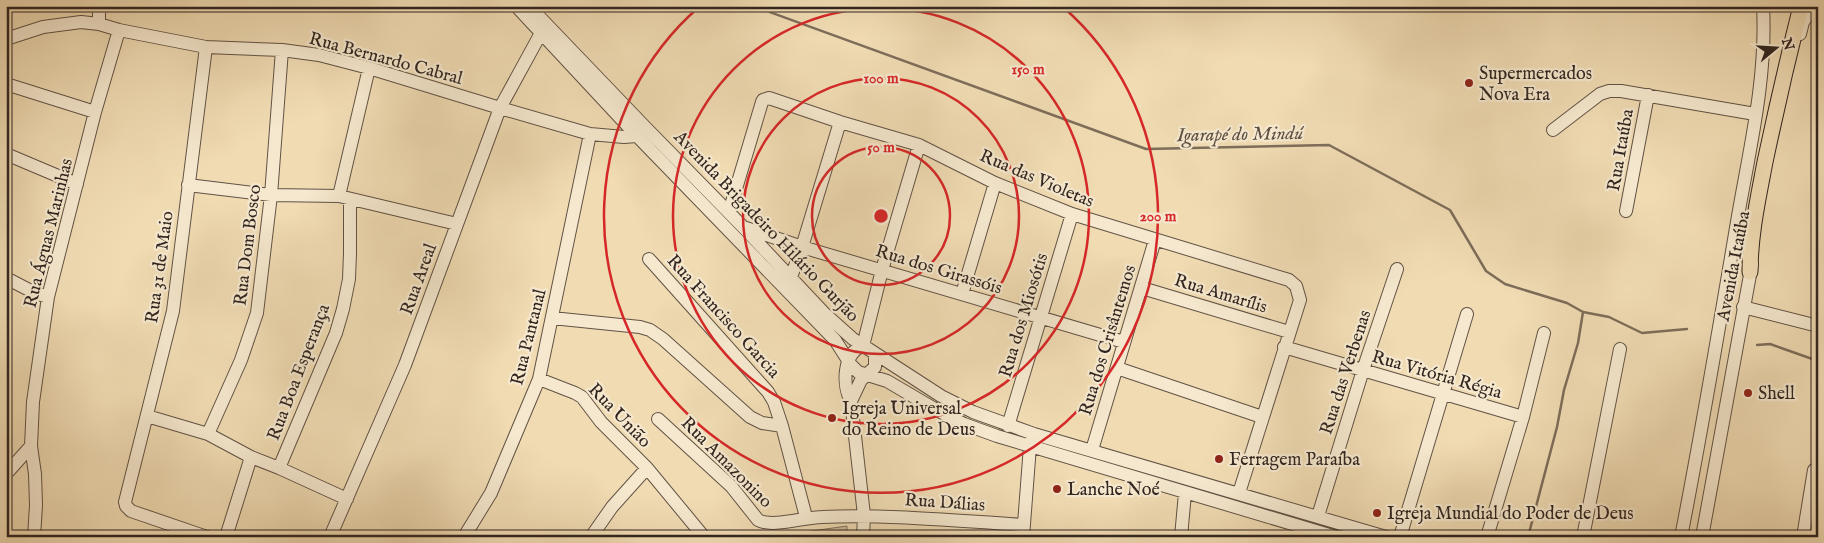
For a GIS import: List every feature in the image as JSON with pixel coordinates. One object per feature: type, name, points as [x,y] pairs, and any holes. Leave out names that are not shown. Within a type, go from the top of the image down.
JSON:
[{"type":"main road","points":[[1750,272],[1750,250],[1760,186],[1780,89],[1801,6]]},
{"type":"street","points":[[99,6],[99,24]]},
{"type":"street","name":"Avenida Brigadeiro Hilário Gurjão","points":[[516,6],[637,136],[836,340],[854,369],[866,375],[887,381],[964,424],[1032,440],[1092,450],[1386,537]]},
{"type":"street","name":"Avenida Brigadeiro Hilário Gurjão","points":[[529,6],[825,314],[875,354],[941,396],[973,412],[1008,426],[1032,440],[1185,493],[1315,534],[1336,537]]},
{"type":"street","name":"Avenida Itaúba","points":[[1681,537],[1755,114],[1764,38],[1763,6]]},
{"type":"street","name":"Avenida Itaúba","points":[[1702,537],[1743,307],[1797,43],[1804,22],[1814,6]]},
{"type":"street","name":"Rua Bernardo Cabral","points":[[6,39],[43,27],[81,22],[206,46],[282,50],[319,55],[369,68],[590,134],[614,137],[637,136]]},
{"type":"street","name":"Rua Águas Marinhas","points":[[34,537],[36,504],[35,474],[31,446],[36,374],[48,296],[95,112],[119,30]]},
{"type":"street","name":"Rua Areal","points":[[330,537],[405,365],[500,108],[541,33]]},
{"type":"street","name":"Rua 31 de Maio","points":[[206,46],[173,311],[125,502],[131,511],[207,537]]},
{"type":"street","name":"Rua Dom Bosco","points":[[208,434],[241,360],[257,313],[271,195],[282,50]]},
{"type":"street","name":"Rua Boa Esperança","points":[[279,468],[332,341],[343,309],[350,253],[345,198],[369,68]]},
{"type":"street","points":[[6,84],[95,112]]},
{"type":"street","name":"Rua Itaúba","points":[[1553,130],[1600,94],[1609,91],[1648,95],[1755,114]]},
{"type":"street","name":"Rua Itaúba","points":[[1626,211],[1648,95]]},
{"type":"street","name":"Rua das Violetas","points":[[729,212],[763,100],[769,98],[840,122],[920,145],[995,183],[1072,214],[1289,280],[1296,286],[1299,292],[1298,304],[1289,332]]},
{"type":"street","points":[[790,277],[802,247],[840,122]]},
{"type":"street","name":"Rua Pantanal","points":[[464,537],[491,493],[539,379],[590,134]]},
{"type":"street","points":[[863,537],[864,515],[846,366],[855,350],[863,346],[882,270],[920,145]]},
{"type":"street","points":[[6,154],[77,184]]},
{"type":"street","points":[[962,294],[995,183]]},
{"type":"street","points":[[188,185],[271,195],[345,198],[457,224]]},
{"type":"street","name":"Rua dos Miosótis","points":[[1008,426],[1072,214]]},
{"type":"street","name":"Rua dos Girassóis","points":[[744,228],[802,247],[1124,342]]},
{"type":"street","name":"Rua dos Crisântemos","points":[[1092,450],[1155,240]]},
{"type":"street","name":"Rua Francisco Garcia","points":[[649,259],[761,382],[774,402],[806,517]]},
{"type":"street","name":"Rua das Verbenas","points":[[1318,516],[1363,370],[1397,269]]},
{"type":"street","points":[[6,278],[35,293],[48,296]]},
{"type":"street","name":"Rua Amarílis","points":[[1142,288],[1289,332]]},
{"type":"street","points":[[1743,307],[1818,326]]},
{"type":"street","points":[[1400,537],[1467,314]]},
{"type":"street","points":[[552,318],[640,327],[650,330],[663,339],[750,417],[762,423],[782,426]]},
{"type":"street","points":[[1239,493],[1289,332]]},
{"type":"street","points":[[1487,537],[1523,416],[1544,334]]},
{"type":"street","name":"Rua Vitória Régia","points":[[1284,347],[1443,395],[1523,416]]},
{"type":"street","points":[[1583,537],[1620,349]]},
{"type":"street","points":[[851,401],[866,375],[875,367],[875,354]]},
{"type":"street","points":[[1117,368],[1262,417]]},
{"type":"street","name":"Rua União","points":[[539,379],[582,397],[601,422],[647,468],[704,537]]},
{"type":"street","points":[[147,416],[208,434],[251,457],[347,499]]},
{"type":"street","name":"Rua Amazonino","points":[[658,418],[731,486],[758,520],[764,523],[806,517],[864,515]]},
{"type":"street","points":[[1024,531],[1032,440]]},
{"type":"street","points":[[6,474],[31,446]]},
{"type":"street","points":[[226,537],[251,457]]},
{"type":"street","points":[[1695,463],[1715,467]]},
{"type":"street","points":[[591,537],[612,507],[647,468]]},
{"type":"street","points":[[1803,537],[1814,492],[1814,470]]},
{"type":"street","points":[[1692,482],[1712,485]]},
{"type":"street","points":[[1181,537],[1185,493]]},
{"type":"street","name":"Rua Dálias","points":[[864,515],[1024,531]]},
{"type":"shaded area","points":[[847,526],[847,537],[775,537],[776,536]]},
{"type":"waterway","name":"Igarapé do Mindú","points":[[753,6],[1146,149],[1329,145],[1450,210],[1486,271],[1505,284],[1567,303],[1583,312],[1609,317],[1642,333],[1687,329]]},
{"type":"waterway","points":[[1528,537],[1557,427],[1564,390],[1578,343],[1583,312]]},
{"type":"waterway","points":[[1757,345],[1770,344],[1818,361]]},
{"type":"place","name":"Supermercados Nova Era","points":[[1469,83]]},
{"type":"place","name":"Shell","points":[[1748,393]]},
{"type":"place","name":"Igreja Universal do Reino de Deus","points":[[832,418]]},
{"type":"place","name":"Ferragem Paraíba","points":[[1219,459]]},
{"type":"place","name":"Lanche Noé","points":[[1057,489]]},
{"type":"place","name":"Igreja Mundial do Poder de Deus","points":[[1377,513]]}]
